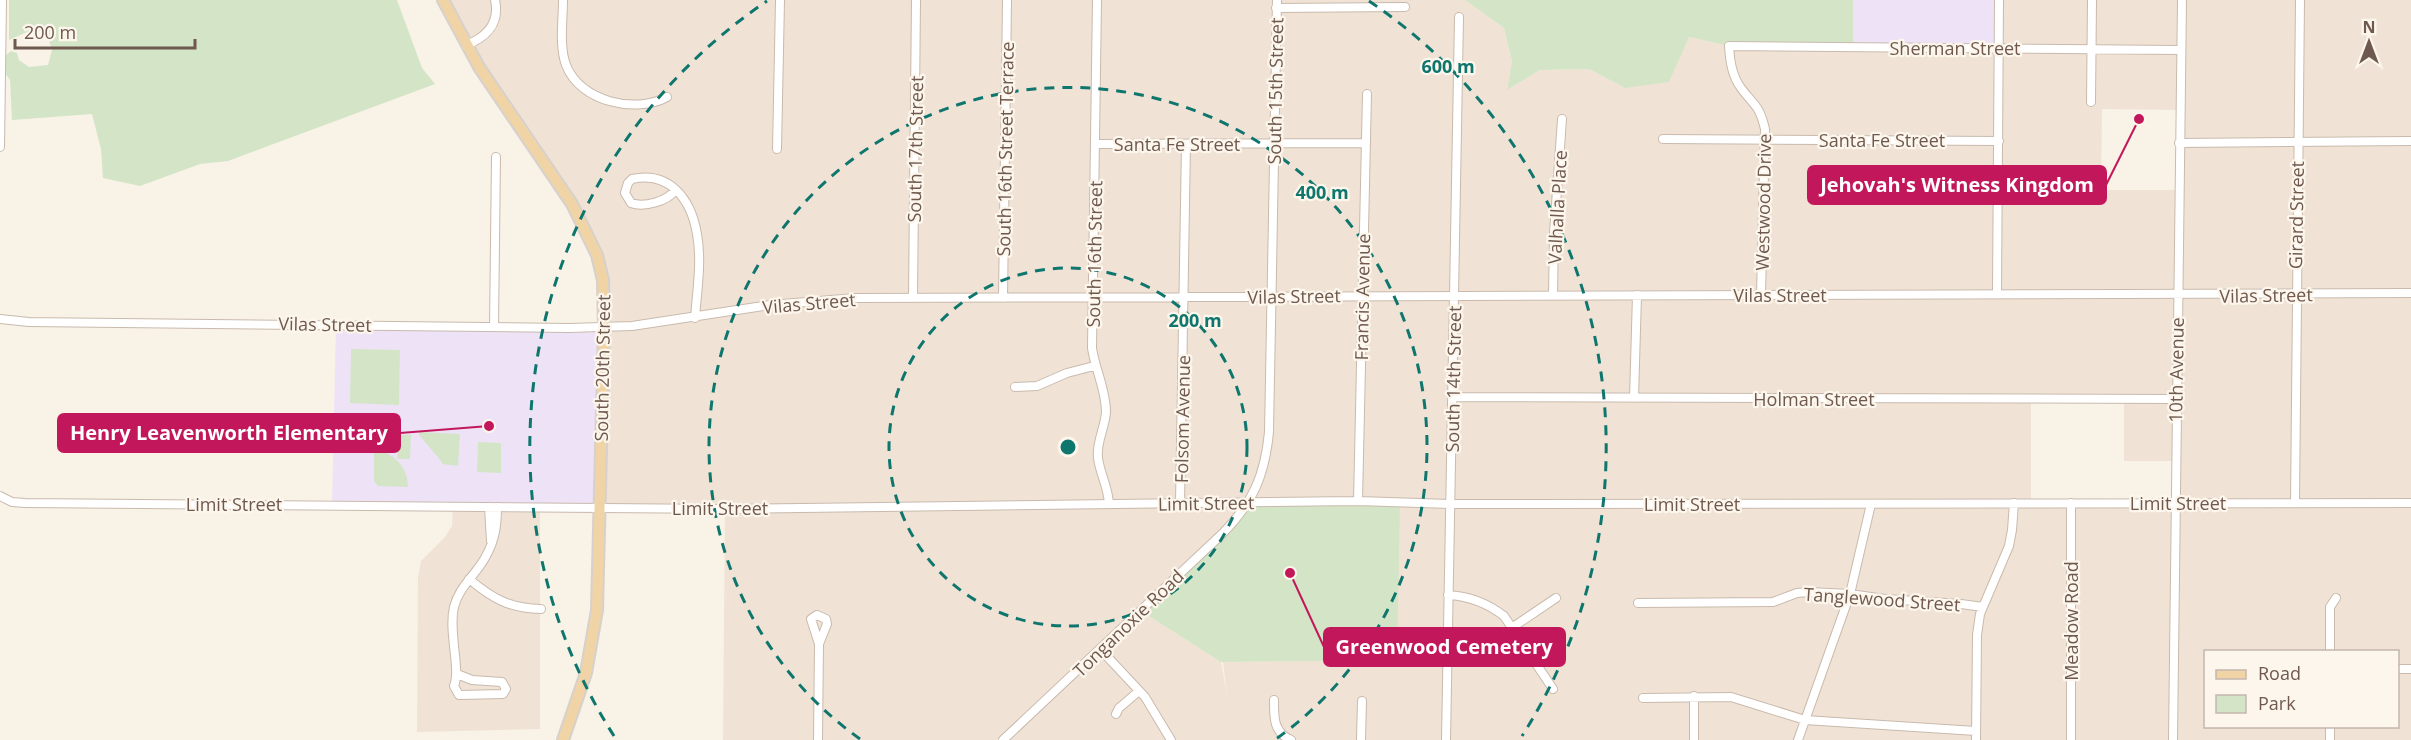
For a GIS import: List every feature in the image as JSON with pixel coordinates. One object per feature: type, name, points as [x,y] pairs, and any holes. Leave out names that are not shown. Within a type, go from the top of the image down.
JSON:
[{"type":"main road","name":"South 20th Street","points":[[443,0],[466,45],[572,204],[597,255],[603,280],[604,328],[597,610],[582,689],[563,740]]},
{"type":"street","points":[[0,147],[2,0]]},
{"type":"street","points":[[466,45],[487,33],[494,23],[497,10],[495,0]]},
{"type":"street","points":[[563,0],[562,45],[566,65],[581,85],[604,100],[618,103],[655,104],[667,97]]},
{"type":"street","points":[[777,149],[780,0]]},
{"type":"street","name":"South 17th Street","points":[[913,297],[916,0]]},
{"type":"street","name":"South 16th Street Terrace","points":[[1003,298],[1007,0]]},
{"type":"street","name":"South 16th Street","points":[[1097,0],[1092,348],[1105,399],[1106,415],[1098,446],[1098,456],[1108,488],[1108,504]]},
{"type":"street","points":[[1997,294],[1999,0]]},
{"type":"street","points":[[2091,102],[2092,0]]},
{"type":"street","name":"10th Avenue","points":[[2173,740],[2174,503],[2182,0]]},
{"type":"street","name":"Girard Street","points":[[2295,502],[2300,0]]},
{"type":"street","points":[[1277,4],[1405,7]]},
{"type":"street","name":"South 15th Street","points":[[1249,503],[1267,458],[1277,4]]},
{"type":"street","name":"South 14th Street","points":[[1446,740],[1459,17]]},
{"type":"street","name":"Sherman Street","points":[[1729,46],[2181,50]]},
{"type":"street","name":"Westwood Drive","points":[[1729,46],[1730,63],[1735,77],[1741,89],[1753,100],[1761,112],[1765,129],[1761,295]]},
{"type":"street","name":"Francis Avenue","points":[[1358,501],[1367,94]]},
{"type":"street","name":"Valhalla Place","points":[[1553,295],[1554,233],[1562,119]]},
{"type":"street","name":"Santa Fe Street","points":[[1663,139],[1999,141]]},
{"type":"street","points":[[2179,143],[2411,141]]},
{"type":"street","name":"Santa Fe Street","points":[[1096,144],[1365,143]]},
{"type":"street","name":"Folsom Avenue","points":[[1180,504],[1186,144]]},
{"type":"street","points":[[494,327],[496,157]]},
{"type":"street","points":[[675,190],[672,194],[641,206],[628,201],[626,193],[628,183],[632,179],[655,178],[665,181],[675,190],[693,220],[698,235],[695,318]]},
{"type":"street","name":"Vilas Street","points":[[0,319],[29,322],[604,328],[695,318],[814,300],[913,297],[1997,294],[2177,296],[2411,293]]},
{"type":"street","points":[[1634,398],[1637,295]]},
{"type":"street","points":[[1015,387],[1036,386],[1067,373],[1095,366]]},
{"type":"street","name":"Holman Street","points":[[1452,397],[2176,399]]},
{"type":"street","name":"Limit Street","points":[[1,497],[25,503],[725,509],[1358,501],[1450,504],[2411,503]]},
{"type":"street","name":"Tonganoxie Road","points":[[1003,740],[1222,534],[1249,503]]},
{"type":"street","points":[[1643,698],[1694,696],[1740,699],[1805,720],[1976,736],[1977,635],[1983,607],[2009,546],[2014,503]]},
{"type":"street","name":"Meadow Road","points":[[2071,503],[2071,740]]},
{"type":"street","points":[[1798,740],[1850,594],[1871,504]]},
{"type":"street","points":[[457,674],[471,680],[502,682],[506,689],[503,694],[496,695],[459,695],[454,686],[457,674],[451,633],[454,609],[457,597],[486,556],[491,542],[493,507]]},
{"type":"street","points":[[469,579],[484,592],[506,604],[520,608],[541,609]]},
{"type":"street","name":"Tanglewood Street","points":[[1638,603],[1766,603],[1797,593],[1850,594],[1983,607]]},
{"type":"street","points":[[1448,595],[1479,600],[1493,607],[1513,627],[1554,689]]},
{"type":"street","points":[[1513,627],[1556,598]]},
{"type":"street","points":[[2330,650],[2330,607],[2336,598]]},
{"type":"street","points":[[818,740],[819,644]]},
{"type":"street","points":[[1101,650],[1139,691],[1171,740]]},
{"type":"street","points":[[1116,714],[1119,708],[1139,691]]},
{"type":"street","points":[[1694,696],[1694,740]]},
{"type":"street","points":[[1274,700],[1274,717],[1278,730],[1291,740]]},
{"type":"street","points":[[1361,740],[1362,701]]},
{"type":"shaded area","points":[[443,0],[1465,0],[1504,28],[1512,61],[1507,90],[1540,70],[1589,69],[1625,88],[1689,37],[1729,46],[1999,0],[2411,0],[2411,740],[723,740],[725,509],[600,507],[605,304],[597,255]],"holes":[[[2102,109],[2179,110],[2179,190],[2101,190]],[[2031,399],[2124,399],[2124,461],[2175,461],[2174,503],[2031,503]],[[1141,611],[1397,660],[1223,662],[1227,695],[1221,662]]]},
{"type":"shaded area","points":[[1853,0],[1999,0],[1999,48],[1853,48]]},
{"type":"shaded area","points":[[336,324],[604,328],[600,507],[332,505]]},
{"type":"shaded area","points":[[453,506],[540,507],[540,729],[417,732],[418,578],[421,561],[445,537],[452,526]]},
{"type":"green space","points":[[9,0],[397,0],[422,68],[435,84],[228,161],[200,164],[140,186],[103,178],[101,149],[92,114],[12,120],[10,80],[5,73],[5,56],[11,51],[17,53],[19,60],[29,67],[48,65],[52,50],[47,34],[34,29],[9,40]]},
{"type":"green space","points":[[1465,0],[1853,0],[1853,48],[1729,46],[1689,37],[1669,82],[1625,88],[1589,69],[1540,70],[1507,90],[1512,61],[1504,28]]},
{"type":"green space","points":[[351,349],[400,350],[399,405],[350,403]]},
{"type":"green space","points":[[419,432],[460,434],[458,466],[442,464]]},
{"type":"green space","points":[[391,434],[411,435],[410,459],[397,459],[398,450],[391,450]]},
{"type":"green space","points":[[478,442],[501,443],[501,473],[477,472]]},
{"type":"green space","points":[[374,450],[394,457],[406,473],[408,487],[378,486],[374,481]]},
{"type":"green space","points":[[1400,502],[1397,660],[1221,662],[1141,611],[1249,503]]},
{"type":"place","name":"Jehovah's Witness Kingdom","points":[[2139,119]]},
{"type":"place","name":"Henry Leavenworth Elementary","points":[[489,426]]},
{"type":"place","name":"Greenwood Cemetery","points":[[1290,573]]}]
